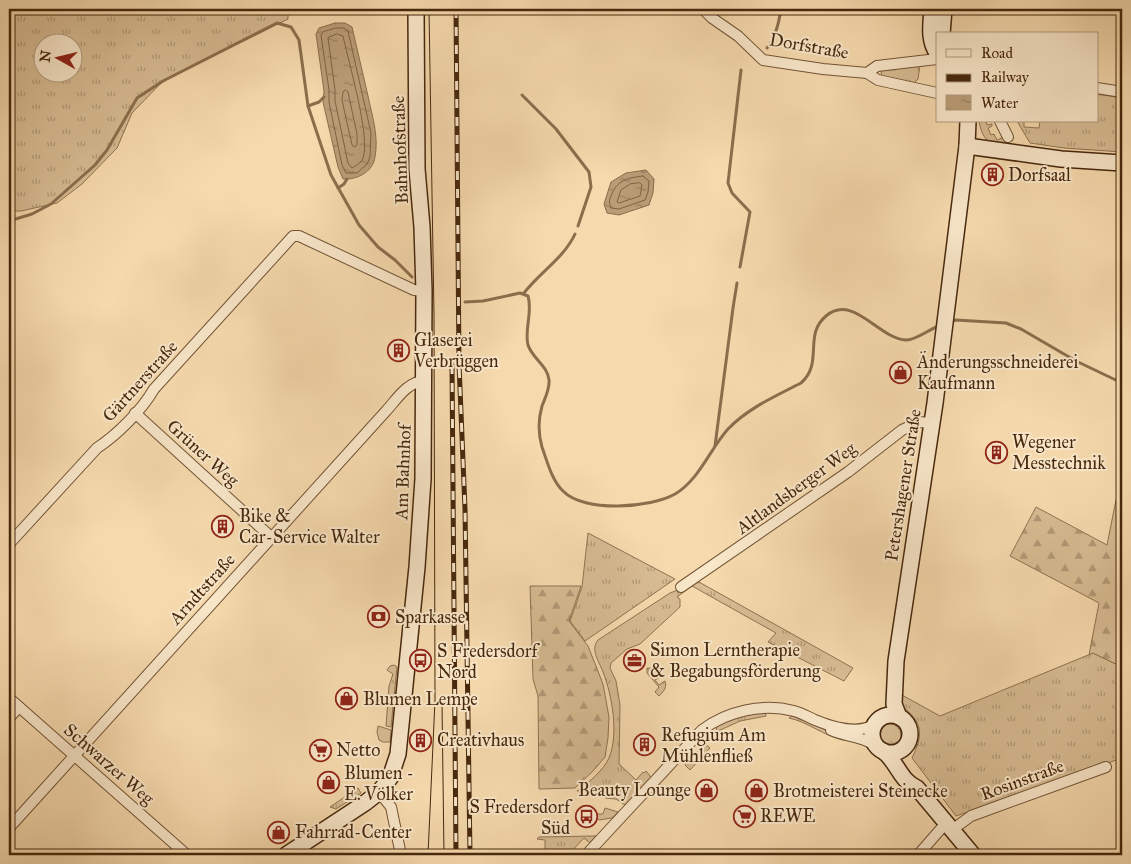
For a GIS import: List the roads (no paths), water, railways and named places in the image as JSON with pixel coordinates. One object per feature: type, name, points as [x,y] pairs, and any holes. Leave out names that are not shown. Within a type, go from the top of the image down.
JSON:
[{"type":"main road","name":"Bahnhofstraße","points":[[416,9],[417,170],[422,227],[424,291]]},
{"type":"main road","points":[[932,9],[930,34],[936,51]]},
{"type":"main road","points":[[942,32],[944,9]]},
{"type":"main road","points":[[967,146],[968,122]]},
{"type":"main road","points":[[967,146],[974,131],[975,122]]},
{"type":"main road","points":[[967,146],[1061,159],[1122,163]]},
{"type":"main road","name":"Petershagener Straße","points":[[967,146],[932,423],[896,661],[894,704],[899,717],[910,731],[908,742],[905,746],[904,758],[917,788],[973,855]]},
{"type":"main road","name":"Am Bahnhof","points":[[286,855],[379,792],[390,778],[395,767],[400,735],[418,556],[423,479],[424,291]]},
{"type":"main road","name":"Petershagener Straße","points":[[896,661],[888,679],[884,709],[872,735],[880,749],[890,756],[911,786],[917,788]]},
{"type":"main road","points":[[877,722],[889,715],[899,717]]},
{"type":"main road","points":[[880,749],[896,752],[905,746]]},
{"type":"street","name":"Dorfstraße","points":[[703,9],[712,18],[738,36],[763,60],[804,67],[867,73],[878,80],[936,93]]},
{"type":"street","name":"Dorfstraße","points":[[867,73],[877,66],[936,59]]},
{"type":"street","points":[[1098,88],[1122,92]]},
{"type":"street","points":[[1000,122],[1008,137]]},
{"type":"street","name":"Gärtnerstraße","points":[[9,544],[96,448],[110,440],[135,413],[154,389],[293,236],[299,236],[414,290],[424,291]]},
{"type":"street","name":"Arndtstraße","points":[[9,828],[409,386],[424,381]]},
{"type":"street","name":"Grüner Weg","points":[[135,413],[271,537]]},
{"type":"street","name":"Altlandsberger Weg","points":[[681,587],[842,476],[902,430],[920,422],[932,423]]},
{"type":"street","name":"Schwarzer Weg","points":[[9,698],[187,855]]},
{"type":"street","points":[[9,718],[19,707]]},
{"type":"street","points":[[586,855],[702,730],[714,721],[746,710],[774,707],[797,711],[842,735],[865,739],[880,749]]},
{"type":"street","points":[[815,720],[832,726],[856,729],[866,729],[877,722]]},
{"type":"street","name":"Rosinstraße","points":[[918,855],[949,827],[971,816],[1106,767]]},
{"type":"street","points":[[379,792],[391,807],[401,855]]},
{"type":"water","points":[[335,23],[345,23],[352,27],[376,134],[375,157],[371,167],[364,174],[348,179],[343,179],[338,167],[323,102],[324,91],[316,34],[319,28]]},
{"type":"water","points":[[646,170],[654,179],[653,193],[649,205],[619,215],[607,213],[604,204],[611,182],[626,173]]},
{"type":"waterway","points":[[767,48],[775,35],[781,9]]},
{"type":"waterway","points":[[9,221],[32,214],[51,204],[95,165],[107,150],[137,98],[163,81],[277,23],[291,27],[299,40],[308,106],[331,175],[359,225],[378,247],[412,277]]},
{"type":"waterway","points":[[740,267],[750,212],[732,193],[728,183],[741,70]]},
{"type":"waterway","points":[[522,95],[556,129],[589,172],[591,187],[578,226]]},
{"type":"waterway","points":[[308,106],[319,102],[324,97]]},
{"type":"waterway","points":[[338,188],[347,179]]},
{"type":"waterway","points":[[524,293],[565,250],[575,234]]},
{"type":"waterway","points":[[715,446],[737,283]]},
{"type":"waterway","points":[[465,302],[483,301],[520,293],[528,296],[530,308],[527,333],[528,345],[546,370],[549,380],[539,426],[541,442],[553,476],[559,487],[573,498],[586,503],[618,506],[650,503],[675,494],[698,473],[728,429],[744,415],[763,403],[801,383],[808,375],[811,367],[814,340],[819,324],[826,316],[836,310],[856,313],[886,333],[906,340],[910,340],[941,325]]},
{"type":"waterway","points":[[949,322],[956,320],[1006,323],[1021,329],[1076,361],[1122,383]]},
{"type":"tram line","points":[[428,855],[435,700],[434,315],[429,9]]},
{"type":"tram line","points":[[442,702],[444,855]]},
{"type":"railway","points":[[456,9],[459,364],[465,509],[470,855]]},
{"type":"railway","points":[[452,365],[456,855]]},
{"type":"place","name":"Dorfsaal","points":[[992,175]]},
{"type":"place","name":"Glaserei Verbrüggen","points":[[398,350]]},
{"type":"place","name":"Änderungsschneiderei Kaufmann","points":[[901,372]]},
{"type":"place","name":"Wegener Messtechnik","points":[[996,452]]},
{"type":"place","name":"Bike & Car-Service Walter","points":[[223,526]]},
{"type":"place","name":"Sparkasse","points":[[379,617]]},
{"type":"place","name":"Simon Lerntherapie & Begabungsförderung","points":[[634,660]]},
{"type":"place","name":"S Fredersdorf Nord","points":[[421,661]]},
{"type":"place","name":"Blumen Lempe","points":[[347,699]]},
{"type":"place","name":"Creativhaus","points":[[421,740]]},
{"type":"place","name":"Refugium Am Mühlenfließ","points":[[645,745]]},
{"type":"place","name":"Netto","points":[[320,750]]},
{"type":"place","name":"Blumen - E. Völker","points":[[328,783]]},
{"type":"place","name":"Beauty Lounge","points":[[707,790]]},
{"type":"place","name":"Brotmeisterei Steinecke","points":[[757,791]]},
{"type":"place","name":"REWE","points":[[744,816]]},
{"type":"place","name":"S Fredersdorf Süd","points":[[586,817]]},
{"type":"place","name":"Fahrrad-Center","points":[[279,832]]}]
